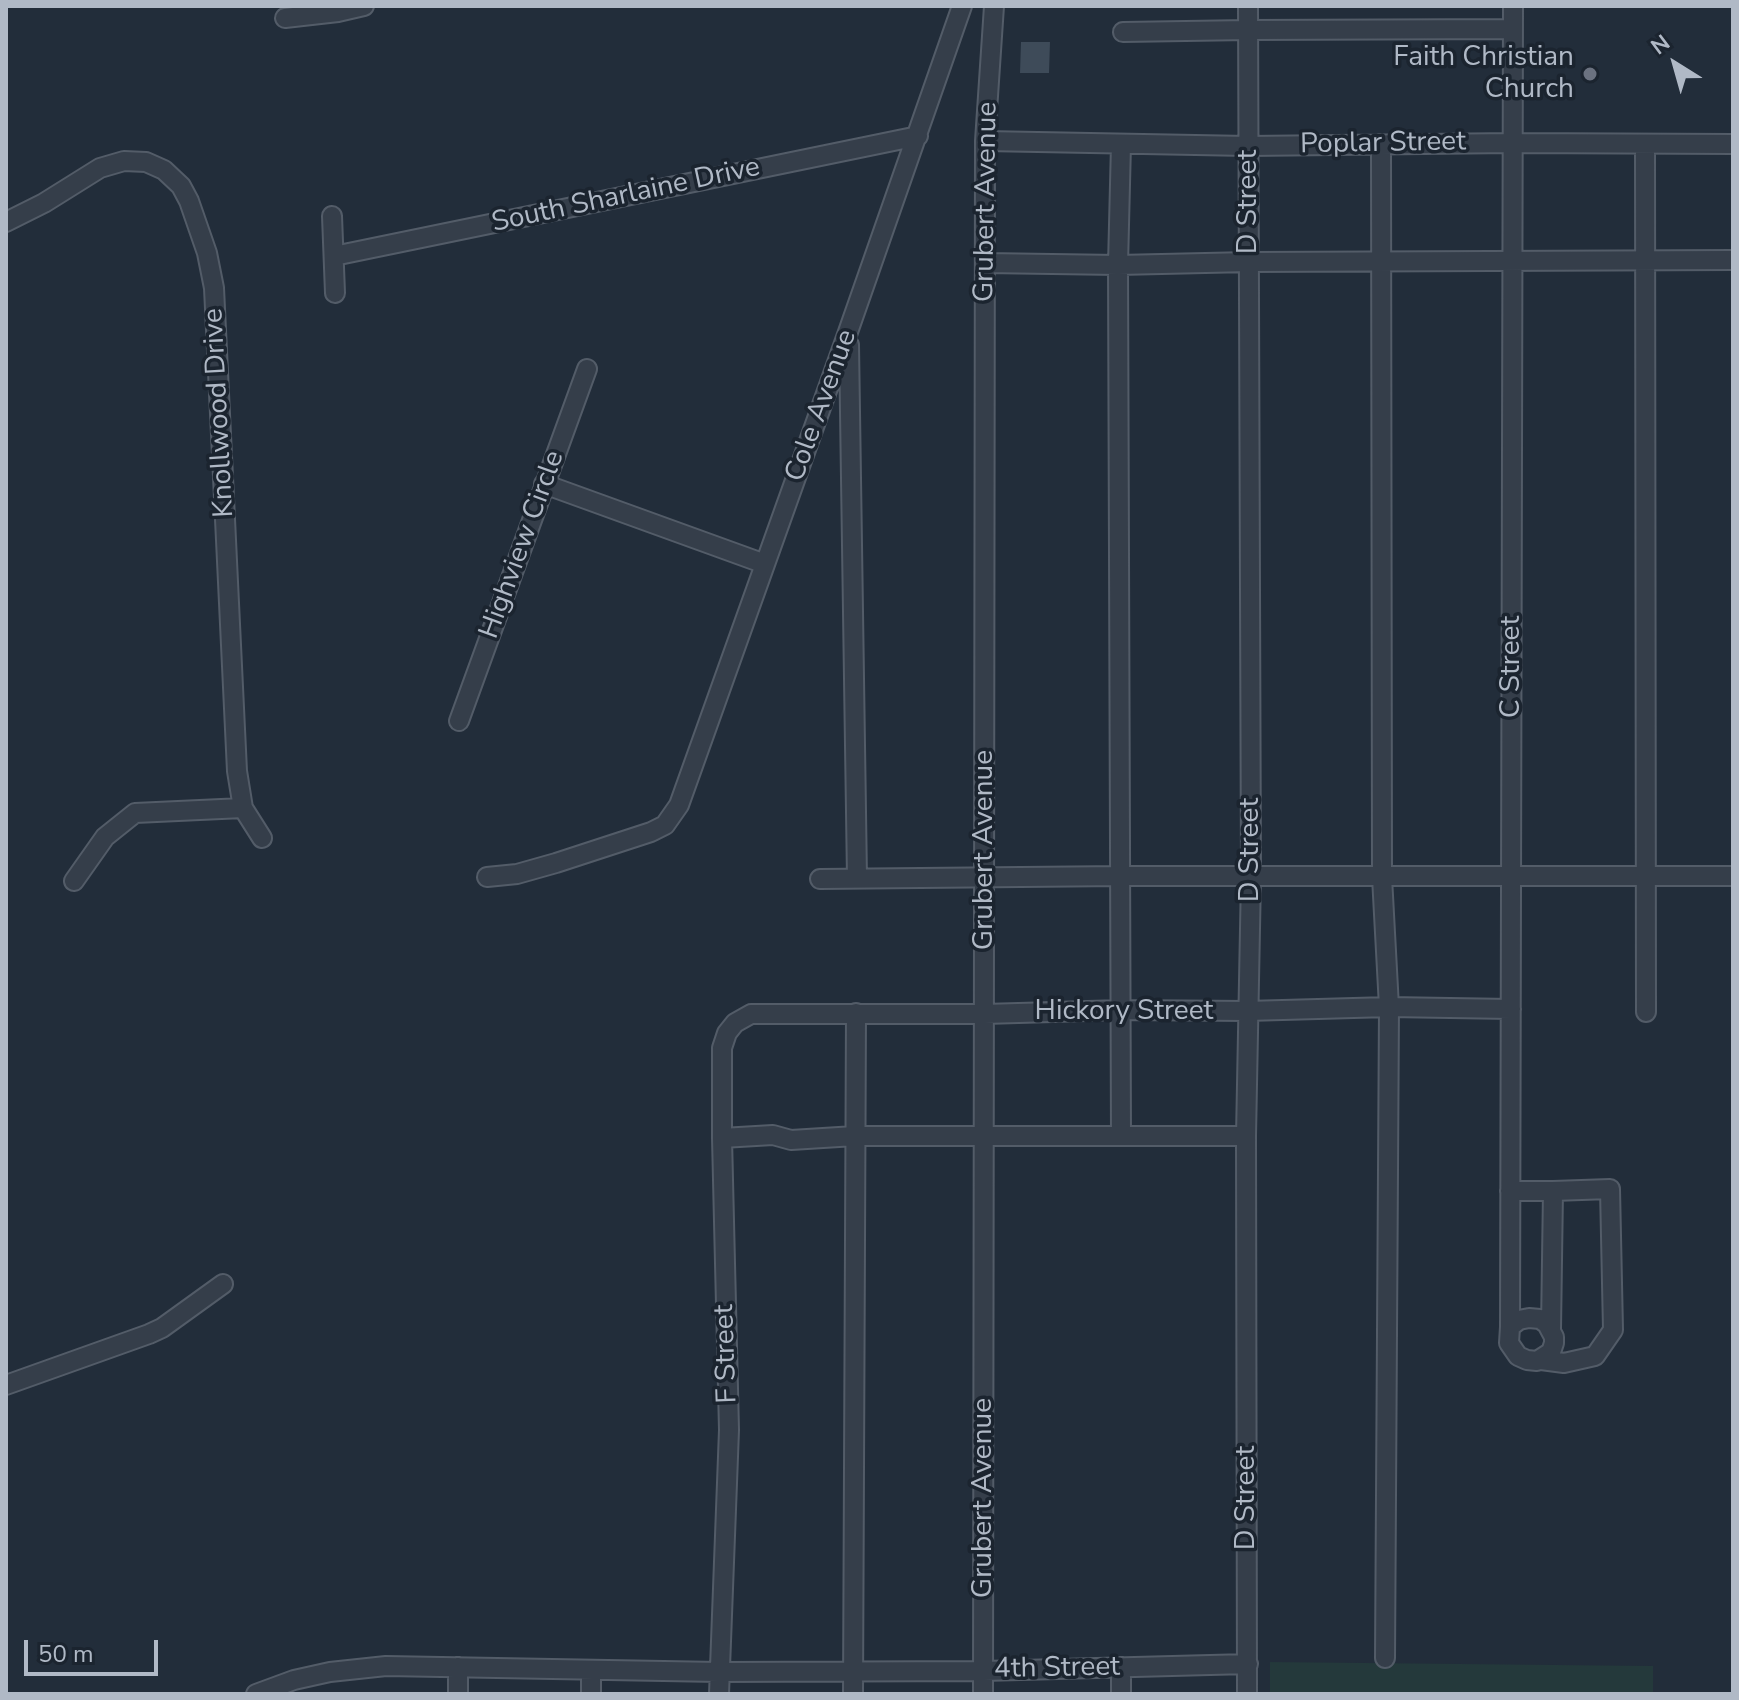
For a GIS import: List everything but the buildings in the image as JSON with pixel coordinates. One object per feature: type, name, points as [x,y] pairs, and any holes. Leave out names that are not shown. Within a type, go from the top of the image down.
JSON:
[{"type":"street","points":[[285,18],[364,6]]},
{"type":"street","name":"Cole Avenue","points":[[487,877],[543,867],[651,832],[665,825],[679,805],[962,6]]},
{"type":"street","name":"Grubert Avenue","points":[[983,1694],[985,141],[994,6]]},
{"type":"street","name":"D Street","points":[[1247,1694],[1246,1136],[1251,877],[1248,6]]},
{"type":"street","name":"C Street","points":[[1510,1327],[1513,6]]},
{"type":"street","points":[[1123,32],[1513,29]]},
{"type":"street","name":"South Sharlaine Drive","points":[[334,256],[918,136]]},
{"type":"street","name":"Poplar Street","points":[[985,141],[1248,146],[1733,144]]},
{"type":"street","points":[[1121,144],[1118,265],[1121,1135]]},
{"type":"street","points":[[1381,144],[1382,877],[1389,1007],[1385,1658]]},
{"type":"street","points":[[1645,144],[1646,1012]]},
{"type":"street","name":"Knollwood Drive","points":[[6,222],[44,203],[100,168],[124,161],[146,162],[164,170],[181,186],[189,201],[207,253],[214,288],[237,771],[243,808],[262,838]]},
{"type":"street","points":[[332,216],[335,293]]},
{"type":"street","points":[[986,263],[1118,265],[1733,260]]},
{"type":"street","points":[[848,332],[857,878]]},
{"type":"street","name":"Highview Circle","points":[[459,721],[587,369]]},
{"type":"street","points":[[544,484],[765,564]]},
{"type":"street","points":[[74,881],[105,837],[135,813],[243,808]]},
{"type":"street","points":[[820,879],[1733,876]]},
{"type":"street","name":"Hickory Street","points":[[739,1019],[751,1014],[984,1014],[1389,1007],[1511,1009]]},
{"type":"street","points":[[853,1694],[856,1013]]},
{"type":"street","name":"F Street","points":[[719,1694],[729,1430],[722,1048],[727,1033],[739,1019]]},
{"type":"street","points":[[722,1138],[773,1135],[791,1140],[855,1136],[1246,1136]]},
{"type":"street","points":[[1510,1191],[1610,1189],[1613,1330],[1595,1356],[1564,1363],[1527,1360],[1517,1355],[1509,1343],[1510,1327],[1519,1320],[1540,1319],[1551,1329]]},
{"type":"street","points":[[1541,1360],[1553,1349],[1554,1337],[1551,1329],[1553,1191]]},
{"type":"street","points":[[6,1385],[162,1328],[223,1284]]},
{"type":"street","name":"4th Street","points":[[256,1694],[294,1680],[330,1672],[386,1666],[719,1672],[983,1671],[1248,1664]]},
{"type":"street","points":[[458,1667],[458,1694]]},
{"type":"street","points":[[1121,1667],[1121,1694]]},
{"type":"street","points":[[591,1670],[591,1694]]},
{"type":"green space","points":[[1270,1662],[1653,1666],[1653,1694],[1270,1694]]},
{"type":"place","name":"Faith Christian Church","points":[[1590,74]]}]
